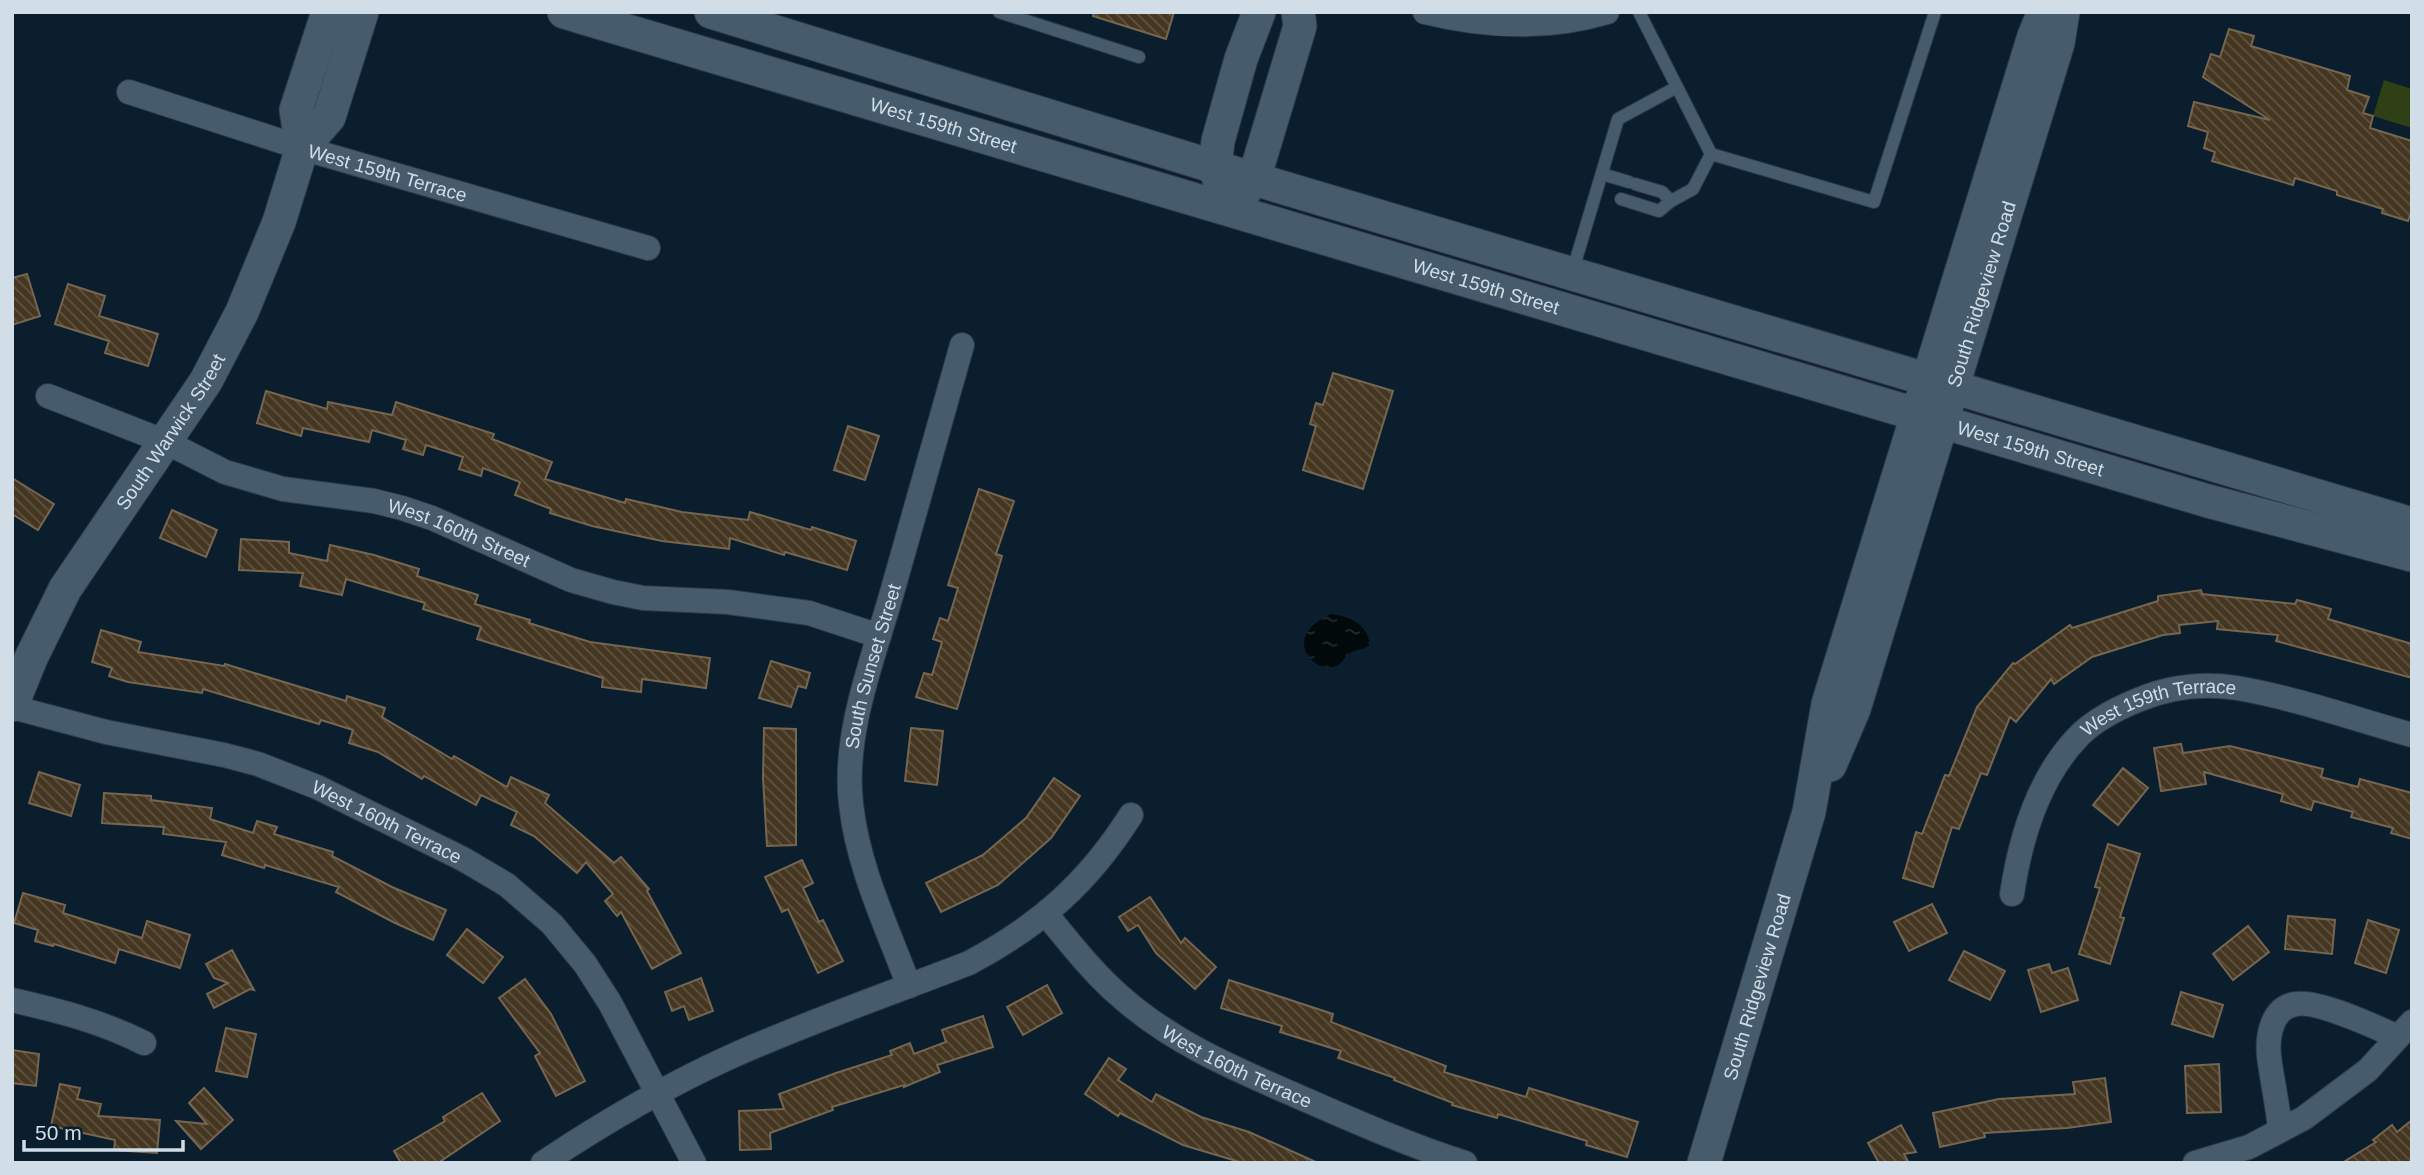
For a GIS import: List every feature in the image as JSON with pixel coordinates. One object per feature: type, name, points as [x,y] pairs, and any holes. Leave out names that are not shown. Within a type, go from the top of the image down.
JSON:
[{"type":"main road","name":"South Warwick Street","points":[[302,148],[296,110],[328,12]]},
{"type":"main road","name":"South Warwick Street","points":[[12,706],[65,589],[206,381],[242,312],[279,222],[302,148],[329,117],[362,12]]},
{"type":"main road","name":"West 159th Street","points":[[564,12],[2208,501],[2412,555]]},
{"type":"main road","name":"West 159th Street","points":[[711,12],[1254,179],[2412,524]]},
{"type":"main road","points":[[1229,211],[1215,167],[1218,141],[1241,59],[1259,12]]},
{"type":"main road","points":[[1229,211],[1254,179],[1300,26],[1298,12]]},
{"type":"main road","name":"South Ridgeview Road","points":[[1704,1163],[1809,812],[1854,709],[2034,36],[2045,12]]},
{"type":"main road","name":"South Ridgeview Road","points":[[1940,384],[2058,43],[2063,12]]},
{"type":"street","points":[[1425,12],[1499,25],[1579,21],[1607,12]]},
{"type":"street","name":"West 159th Terrace","points":[[129,92],[302,148],[648,248]]},
{"type":"street","name":"South Sunset Street","points":[[909,986],[864,867],[856,838],[849,767],[855,730],[879,636],[962,345]]},
{"type":"street","name":"West 160th Street","points":[[48,396],[166,442],[225,472],[262,485],[374,501],[402,508],[432,518],[571,580],[612,592],[674,601],[728,602],[809,613],[879,636]]},
{"type":"street","name":"West 159th Terrace","points":[[2012,894],[2024,840],[2039,797],[2056,764],[2077,737],[2101,718],[2157,692],[2196,686],[2236,688],[2412,735]]},
{"type":"street","name":"West 160th Terrace","points":[[12,706],[106,732],[258,764],[317,787],[463,859],[496,879],[552,923],[578,954],[610,1003],[694,1163]]},
{"type":"street","points":[[543,1163],[591,1131],[657,1093],[731,1057],[909,986],[1005,944],[1046,914],[1090,872],[1131,815]]},
{"type":"street","name":"West 160th Terrace","points":[[1046,914],[1092,969],[1121,998],[1187,1045],[1344,1117],[1465,1163]]},
{"type":"street","points":[[12,1000],[66,1012],[111,1026],[144,1043]]},
{"type":"street","points":[[2280,1130],[2269,1046],[2273,1020],[2281,1010],[2295,1003],[2311,1005],[2405,1029]]},
{"type":"street","points":[[2195,1163],[2249,1147],[2304,1118],[2368,1069],[2405,1029]]},
{"type":"lane","points":[[999,12],[1032,17],[1139,57]]},
{"type":"lane","points":[[1639,12],[1711,154],[1874,202],[1935,12]]},
{"type":"lane","points":[[1572,274],[1618,119],[1677,87]]},
{"type":"lane","points":[[1597,192],[1659,211],[1671,201],[1693,190],[1711,154]]},
{"type":"lane","points":[[1602,174],[1662,192],[1671,201]]},
{"type":"green space","points":[[2384,80],[2412,89],[2412,128],[2373,116]]},
{"type":"water","points":[[1331,614],[1356,622],[1365,631],[1370,645],[1350,653],[1336,666],[1320,666],[1310,658],[1304,648],[1304,641],[1313,625]]},
{"type":"building","points":[[1094,12],[1174,12],[1166,39],[1093,16]]},
{"type":"building","points":[[2229,29],[2254,36],[2251,46],[2350,76],[2347,90],[2369,97],[2363,113],[2373,116],[2370,128],[2412,141],[2412,210],[2408,221],[2382,213],[2383,209],[2337,195],[2337,191],[2295,178],[2293,185],[2212,161],[2215,152],[2204,148],[2208,132],[2188,126],[2194,102],[2270,120],[2203,77],[2211,54],[2220,57]]},
{"type":"building","points":[[27,274],[40,316],[12,325],[12,278]]},
{"type":"building","points":[[68,284],[105,296],[99,316],[158,334],[148,366],[105,353],[109,341],[55,324]]},
{"type":"building","points":[[1333,373],[1393,391],[1363,489],[1303,470],[1316,426],[1310,424],[1316,403],[1323,405]]},
{"type":"building","points":[[266,391],[327,409],[328,402],[392,415],[396,402],[494,434],[492,439],[552,462],[545,479],[625,503],[626,499],[682,512],[748,520],[750,512],[856,541],[847,570],[785,552],[784,555],[730,538],[729,549],[662,541],[592,526],[550,513],[551,509],[515,495],[520,482],[483,468],[481,476],[459,469],[463,457],[426,445],[423,455],[403,449],[406,440],[372,430],[369,442],[303,428],[301,436],[257,423]]},
{"type":"building","points":[[848,426],[879,436],[865,480],[834,470]]},
{"type":"building","points":[[12,478],[54,504],[38,530],[12,514]]},
{"type":"building","points":[[979,489],[1014,501],[996,554],[1002,556],[957,709],[916,697],[924,673],[932,675],[942,642],[933,639],[940,618],[948,621],[958,588],[948,585]]},
{"type":"building","points":[[172,510],[217,530],[206,557],[160,538]]},
{"type":"building","points":[[241,539],[289,542],[289,553],[327,561],[330,545],[374,555],[419,569],[417,576],[478,595],[475,604],[590,642],[710,658],[706,688],[642,679],[641,692],[602,687],[603,678],[477,639],[481,627],[423,609],[425,603],[346,579],[342,595],[300,586],[303,573],[239,570]]},
{"type":"building","points":[[2201,590],[2202,594],[2295,604],[2297,600],[2331,609],[2328,619],[2412,644],[2412,678],[2276,641],[2278,635],[2217,629],[2218,621],[2179,625],[2180,633],[2163,635],[2092,657],[2054,684],[2051,679],[2016,722],[2010,717],[1987,775],[1981,773],[1959,829],[1952,827],[1933,887],[1903,878],[1916,832],[1922,834],[1945,775],[1949,776],[1977,707],[2013,663],[2070,625],[2072,628],[2158,601],[2158,596]]},
{"type":"building","points":[[101,630],[141,642],[138,652],[224,666],[225,664],[346,701],[347,696],[385,708],[382,717],[452,759],[454,756],[507,787],[511,777],[549,795],[545,803],[614,863],[621,857],[649,889],[647,891],[681,953],[652,969],[621,912],[617,916],[605,901],[613,894],[586,862],[577,873],[534,836],[511,825],[517,812],[481,795],[476,805],[424,776],[422,779],[378,752],[349,743],[353,730],[321,720],[319,724],[203,689],[202,693],[128,682],[109,676],[112,668],[92,662]]},
{"type":"building","points":[[771,661],[810,673],[806,688],[798,686],[791,707],[759,698]]},
{"type":"building","points":[[764,728],[796,729],[796,845],[767,846],[763,778]]},
{"type":"building","points":[[911,728],[943,731],[937,785],[905,781]]},
{"type":"building","points":[[2181,744],[2183,753],[2230,746],[2323,769],[2321,777],[2358,787],[2360,779],[2412,793],[2412,839],[2391,833],[2393,828],[2351,817],[2353,812],[2314,801],[2311,810],[2281,801],[2283,794],[2204,772],[2206,784],[2161,791],[2154,748]]},
{"type":"building","points":[[2123,768],[2148,788],[2118,825],[2093,805]]},
{"type":"building","points":[[39,772],[80,785],[71,816],[29,803]]},
{"type":"building","points":[[1054,778],[1080,796],[1051,838],[998,885],[941,912],[926,883],[983,855],[1026,818]]},
{"type":"building","points":[[104,793],[151,796],[151,800],[212,808],[210,819],[253,833],[257,821],[277,827],[274,834],[333,852],[332,856],[392,887],[446,910],[433,940],[336,892],[339,887],[222,855],[226,842],[163,834],[164,827],[102,823]]},
{"type":"building","points":[[2108,844],[2140,854],[2120,917],[2124,918],[2110,964],[2079,954],[2100,888],[2095,887]]},
{"type":"building","points":[[802,860],[813,883],[803,888],[819,922],[823,920],[843,961],[818,973],[788,909],[782,912],[765,877]]},
{"type":"building","points":[[23,893],[65,905],[63,913],[142,938],[147,921],[190,935],[180,968],[119,949],[115,963],[54,944],[53,946],[35,941],[38,930],[14,923]]},
{"type":"building","points":[[1150,897],[1181,943],[1185,938],[1216,967],[1195,989],[1156,953],[1138,925],[1128,931],[1119,917]]},
{"type":"building","points":[[1932,904],[1947,933],[1909,951],[1894,922]]},
{"type":"building","points":[[2288,916],[2335,920],[2332,954],[2285,949]]},
{"type":"building","points":[[2368,920],[2399,930],[2386,973],[2355,963]]},
{"type":"building","points":[[2248,926],[2269,952],[2233,980],[2213,954]]},
{"type":"building","points":[[467,929],[503,957],[483,983],[447,955]]},
{"type":"building","points":[[232,950],[254,990],[250,989],[214,1008],[207,994],[228,983],[214,978],[206,964]]},
{"type":"building","points":[[1964,951],[2005,971],[1990,1000],[1949,980]]},
{"type":"building","points":[[2049,964],[2052,973],[2068,968],[2078,1000],[2041,1012],[2028,970]]},
{"type":"building","points":[[701,978],[713,1011],[689,1020],[684,1006],[672,1011],[665,992]]},
{"type":"building","points":[[525,979],[551,1014],[585,1081],[556,1096],[535,1056],[540,1053],[499,998]]},
{"type":"building","points":[[1229,980],[1333,1014],[1331,1022],[1446,1066],[1444,1072],[1526,1097],[1529,1088],[1638,1122],[1627,1157],[1586,1145],[1587,1141],[1498,1114],[1497,1118],[1452,1105],[1453,1103],[1394,1080],[1395,1078],[1338,1058],[1341,1051],[1280,1032],[1282,1026],[1221,1008]]},
{"type":"building","points":[[1047,985],[1062,1013],[1023,1035],[1007,1007]]},
{"type":"building","points":[[2181,992],[2223,1005],[2213,1037],[2172,1024]]},
{"type":"building","points":[[983,1016],[993,1047],[937,1065],[940,1072],[904,1087],[832,1107],[833,1110],[770,1133],[771,1149],[740,1150],[739,1111],[784,1109],[779,1094],[892,1055],[890,1051],[910,1043],[914,1054],[946,1042],[942,1030]]},
{"type":"building","points":[[226,1028],[256,1034],[247,1077],[216,1071]]},
{"type":"building","points":[[12,1050],[39,1054],[36,1086],[12,1083]]},
{"type":"building","points":[[1109,1058],[1126,1069],[1118,1080],[1152,1102],[1156,1094],[1201,1117],[1249,1132],[1318,1163],[1243,1163],[1183,1145],[1120,1113],[1118,1116],[1085,1094]]},
{"type":"building","points":[[2219,1064],[2221,1112],[2187,1113],[2185,1066]]},
{"type":"building","points":[[2105,1078],[2111,1122],[2067,1128],[1984,1133],[1985,1137],[1940,1147],[1933,1113],[1999,1099],[2075,1094],[2073,1082]]},
{"type":"building","points":[[60,1084],[80,1088],[77,1099],[101,1104],[98,1116],[160,1120],[157,1153],[114,1150],[115,1140],[51,1126]]},
{"type":"building","points":[[204,1088],[233,1120],[201,1149],[176,1121],[207,1124],[189,1103]]},
{"type":"building","points":[[482,1093],[500,1121],[438,1163],[401,1163],[394,1151],[445,1121],[443,1117]]},
{"type":"building","points":[[2412,1120],[2412,1163],[2342,1163],[2376,1142],[2373,1140],[2392,1125],[2397,1132]]},
{"type":"building","points":[[1901,1125],[1916,1152],[1904,1154],[1909,1163],[1879,1163],[1868,1143]]}]
